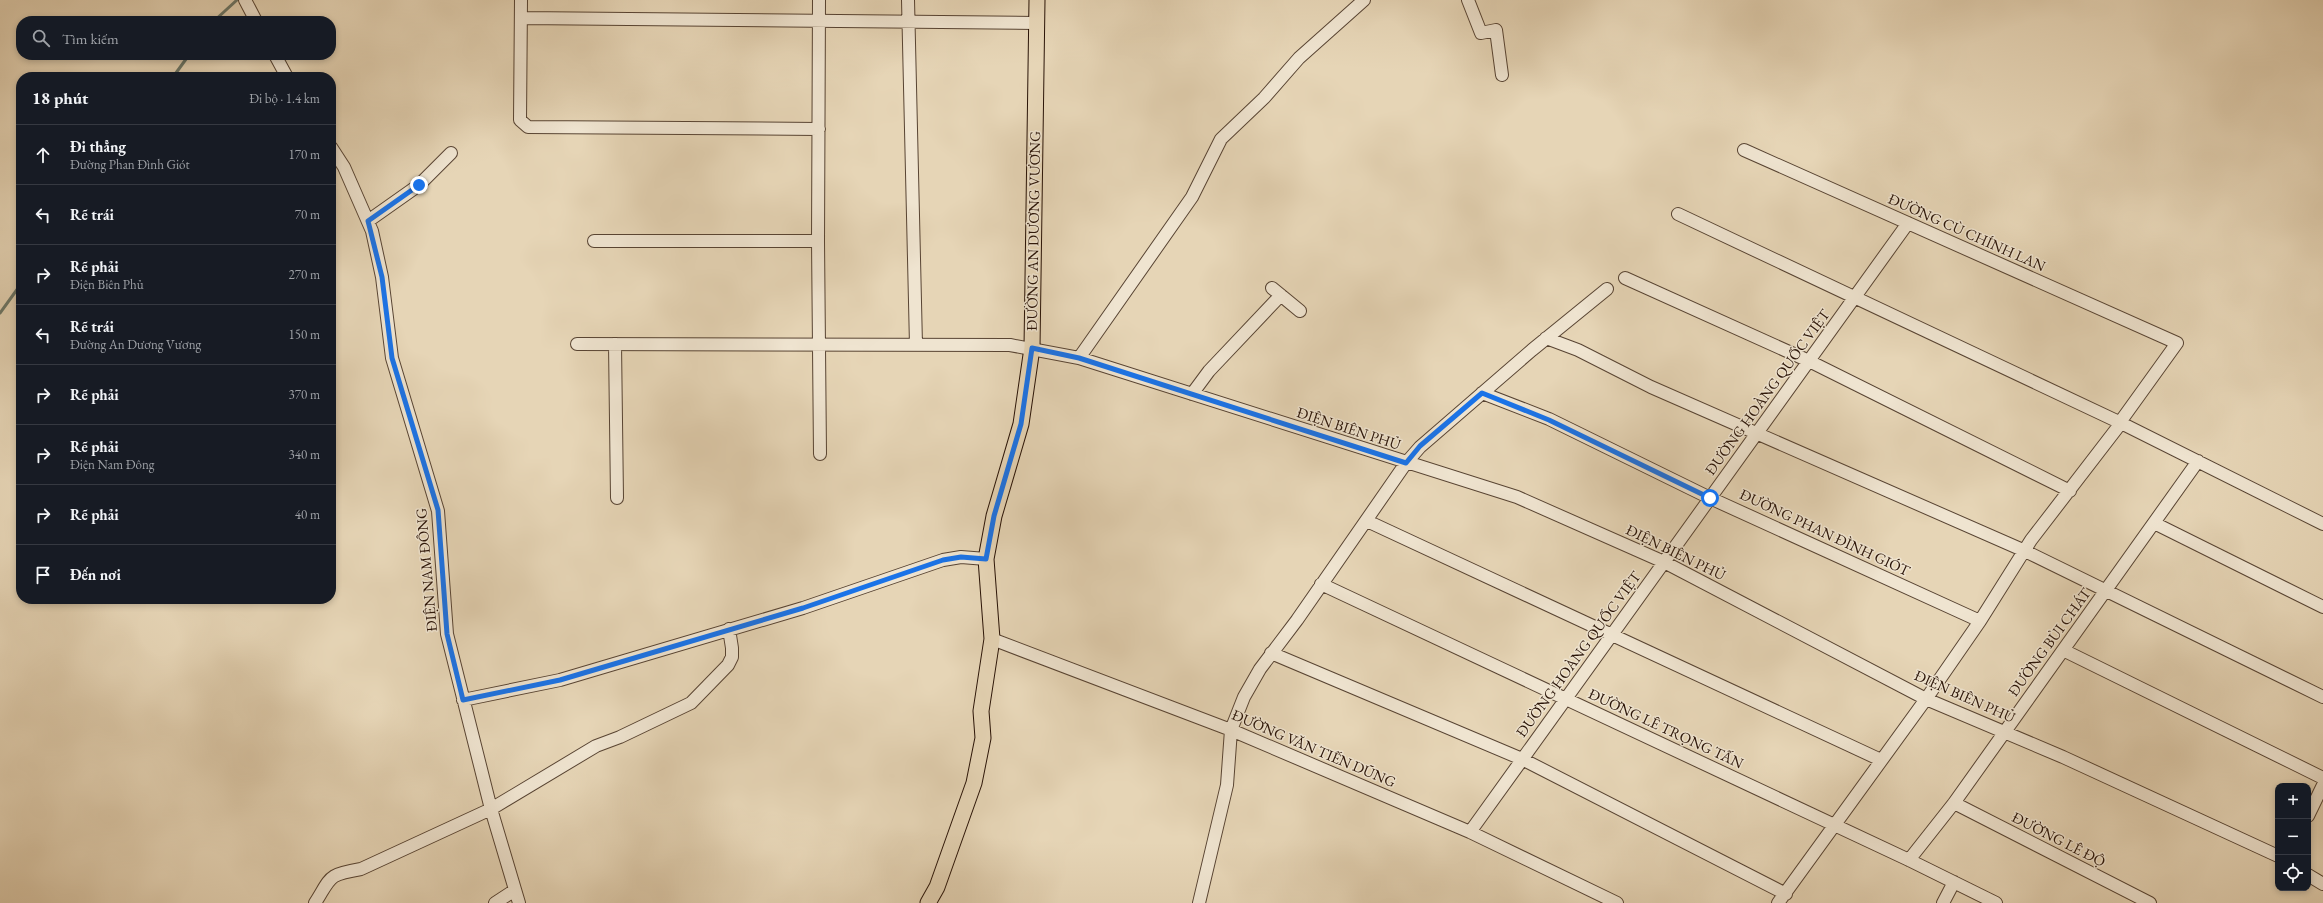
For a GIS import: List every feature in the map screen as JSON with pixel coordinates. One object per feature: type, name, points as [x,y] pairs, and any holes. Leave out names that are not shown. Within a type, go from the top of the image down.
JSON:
[{"type":"main road","name":"ĐƯỜNG AN DƯƠNG VƯƠNG","points":[[928,903],[937,887],[974,783],[984,738],[981,711],[992,639],[986,559],[994,516],[1021,424],[1032,348],[1036,0]]},
{"type":"street","points":[[245,0],[253,16]]},
{"type":"street","points":[[521,0],[520,120],[528,127],[819,129]]},
{"type":"street","points":[[819,0],[818,241],[820,454]]},
{"type":"street","points":[[908,0],[916,345]]},
{"type":"street","points":[[1079,358],[1192,198],[1221,139],[1264,98],[1299,58],[1364,0]]},
{"type":"street","points":[[1468,0],[1481,33],[1496,30],[1502,75]]},
{"type":"street","points":[[521,18],[819,20],[908,23],[1036,23]]},
{"type":"street","points":[[278,60],[284,72]]},
{"type":"street","name":"ĐƯỜNG CÙ CHÍNH LAN","points":[[1744,150],[2177,343],[2123,418],[2121,423]]},
{"type":"street","points":[[368,221],[419,185],[452,153]]},
{"type":"street","name":"ĐIỆN NAM ĐÔNG","points":[[336,155],[344,167],[368,221],[382,277],[392,358],[438,510],[447,634],[491,809],[519,903]]},
{"type":"street","points":[[1678,214],[2121,423],[2323,524]]},
{"type":"street","name":"ĐƯỜNG HOÀNG QUỐC VIỆT","points":[[1470,832],[1908,223]]},
{"type":"street","points":[[594,241],[818,241]]},
{"type":"street","points":[[1625,278],[1809,361],[2070,491]]},
{"type":"street","points":[[1199,903],[1227,785],[1231,730],[1244,697],[1272,653],[1297,620],[1406,463],[1420,446],[1546,338],[1607,289]]},
{"type":"street","points":[[1192,394],[1209,371],[1276,292],[1300,311]]},
{"type":"street","points":[[1546,338],[1584,353],[1652,387],[2025,551],[2323,697]]},
{"type":"street","name":"ĐIỆN BIÊN PHỦ","points":[[576,344],[1010,345],[1079,358],[1517,497],[1664,562],[1926,699],[2004,731],[2276,855]]},
{"type":"street","points":[[615,344],[617,498]]},
{"type":"street","name":"ĐƯỜNG PHAN ĐÌNH GIÓT","points":[[1482,393],[1549,420],[1710,498],[1980,621]]},
{"type":"street","points":[[1272,653],[1522,759],[1782,898],[1926,699],[1980,621],[2031,540],[2121,423]]},
{"type":"street","name":"ĐƯỜNG BÙI CHÁT","points":[[1909,860],[1954,803],[2198,461]]},
{"type":"street","points":[[1367,520],[1881,760]]},
{"type":"street","points":[[2154,523],[2323,607]]},
{"type":"street","points":[[463,700],[560,680],[803,608],[943,560],[961,557],[986,559]]},
{"type":"street","name":"ĐƯỜNG LÊ TRỌNG TẤN","points":[[1321,584],[1909,860],[1996,903]]},
{"type":"street","points":[[315,903],[327,880],[332,877],[342,872],[361,868],[491,809],[596,746],[620,737],[691,703],[728,665],[732,657],[729,629]]},
{"type":"street","name":"ĐƯỜNG VĂN TIẾN DŨNG","points":[[992,639],[1231,730],[1470,832],[1617,903]]},
{"type":"street","points":[[2063,650],[2323,778]]},
{"type":"street","points":[[2311,810],[2323,785]]},
{"type":"street","name":"ĐƯỜNG LÊ ĐỘ","points":[[1954,803],[2150,903]]},
{"type":"street","points":[[2311,877],[2323,884]]},
{"type":"street","points":[[1943,903],[1954,882]]},
{"type":"street","points":[[495,903],[515,890]]},
{"type":"waterway","points":[[219,16],[237,0]]},
{"type":"waterway","points":[[177,72],[185,60]]},
{"type":"waterway","points":[[0,313],[16,291]]},
{"type":"route","points":[[419,185],[368,221],[372,231],[382,277],[392,358],[438,510],[447,634],[463,700],[560,680],[803,608],[943,560],[961,557],[986,559],[994,516],[1021,424],[1032,348],[1079,358],[1406,463],[1420,446],[1482,393],[1549,420],[1710,498]]}]
